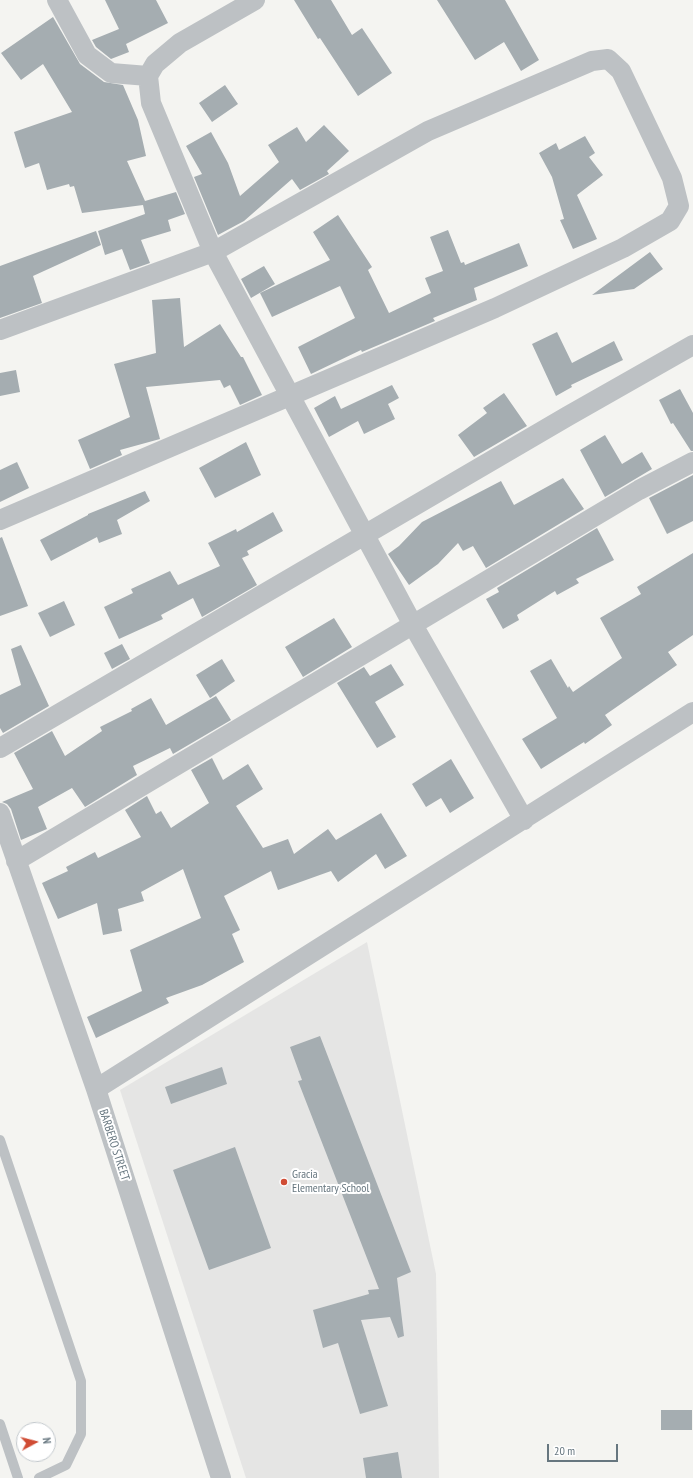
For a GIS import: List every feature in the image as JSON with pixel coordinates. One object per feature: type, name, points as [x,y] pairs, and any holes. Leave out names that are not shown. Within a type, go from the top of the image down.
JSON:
[{"type":"street","points":[[57,0],[87,55],[110,73],[148,76]]},
{"type":"street","points":[[255,0],[180,43],[155,64],[148,76],[151,103],[213,252],[413,625],[524,820]]},
{"type":"street","points":[[0,330],[213,252],[428,131],[592,61],[608,59],[621,71],[672,178],[679,206],[670,220],[623,248],[495,308],[0,520]]},
{"type":"street","points":[[0,748],[561,420],[693,345]]},
{"type":"street","points":[[16,861],[639,490],[693,462]]},
{"type":"street","points":[[96,1089],[693,712]]},
{"type":"street","name":"BARBERO STREET","points":[[0,813],[96,1089],[220,1478]]},
{"type":"lane","points":[[0,1140],[81,1380],[81,1434],[66,1466],[39,1478]]},
{"type":"lane","points":[[0,1424],[18,1478]]},
{"type":"shaded area","name":"Gracia Elementary School","points":[[367,942],[436,1274],[439,1478],[246,1478],[120,1090]]},
{"type":"building","points":[[105,0],[156,0],[168,23],[126,44],[129,52],[111,59],[96,47],[92,40],[119,29]]},
{"type":"building","points":[[294,0],[331,0],[352,35],[362,28],[392,73],[358,96],[320,38],[318,39]]},
{"type":"building","points":[[437,0],[505,0],[539,60],[521,71],[504,42],[475,60]]},
{"type":"building","points":[[53,17],[80,64],[104,82],[123,85],[138,120],[146,156],[127,161],[145,201],[176,192],[185,214],[168,220],[171,231],[141,240],[150,263],[130,270],[122,249],[105,255],[98,231],[145,214],[143,205],[82,213],[74,186],[70,187],[69,184],[47,190],[39,163],[25,168],[14,132],[72,112],[43,64],[21,80],[1,53]]},
{"type":"building","points":[[225,85],[238,104],[212,122],[199,103]]},
{"type":"building","points":[[324,125],[349,151],[327,171],[329,174],[300,190],[292,179],[244,221],[218,235],[194,177],[202,174],[186,146],[211,132],[228,163],[240,196],[279,162],[268,145],[297,127],[306,142]]},
{"type":"building","points":[[585,136],[595,153],[589,157],[603,175],[577,195],[597,239],[573,249],[560,220],[564,219],[552,177],[539,153],[556,143],[559,150]]},
{"type":"building","points":[[338,215],[372,267],[368,270],[389,313],[431,293],[425,278],[443,271],[430,237],[448,230],[461,263],[464,262],[465,265],[519,243],[528,266],[474,288],[477,300],[433,318],[435,321],[362,352],[361,350],[311,374],[298,347],[355,318],[340,286],[272,317],[260,293],[330,260],[313,232]]},
{"type":"building","points":[[96,231],[101,245],[33,276],[42,303],[0,318],[0,266]]},
{"type":"building","points":[[650,252],[663,269],[634,289],[592,295]]},
{"type":"building","points":[[264,266],[275,284],[251,298],[241,279]]},
{"type":"building","points":[[180,298],[184,347],[220,324],[241,357],[243,357],[262,395],[240,405],[230,385],[224,388],[220,380],[146,387],[160,439],[120,450],[122,455],[90,469],[78,440],[130,417],[114,364],[156,353],[152,300]]},
{"type":"building","points":[[557,332],[572,363],[614,341],[623,360],[571,385],[572,387],[556,396],[532,344]]},
{"type":"building","points":[[16,370],[20,392],[0,396],[0,373]]},
{"type":"building","points":[[392,385],[399,398],[388,404],[395,419],[364,434],[358,421],[329,437],[314,408],[335,396],[341,409]]},
{"type":"building","points":[[680,389],[693,413],[693,451],[691,451],[673,423],[671,424],[659,400]]},
{"type":"building","points":[[504,393],[527,426],[474,457],[458,435],[487,413],[483,408]]},
{"type":"building","points":[[605,435],[622,464],[642,452],[652,469],[605,497],[580,450]]},
{"type":"building","points":[[246,442],[261,475],[215,498],[199,468]]},
{"type":"building","points":[[17,462],[29,488],[0,502],[0,470]]},
{"type":"building","points":[[693,475],[693,521],[667,534],[649,498]]},
{"type":"building","points":[[563,478],[584,509],[486,568],[473,546],[463,551],[458,543],[438,564],[409,585],[388,554],[399,546],[422,522],[501,481],[514,505]]},
{"type":"building","points":[[145,491],[150,501],[117,520],[122,534],[99,543],[97,537],[51,561],[40,540],[88,514]]},
{"type":"building","points":[[273,512],[283,531],[247,551],[249,555],[242,558],[257,585],[202,617],[193,598],[161,615],[163,619],[119,639],[104,607],[133,593],[131,589],[170,571],[178,585],[220,566],[208,543],[236,529],[237,532]]},
{"type":"building","points":[[597,528],[614,560],[576,579],[579,583],[557,595],[555,591],[517,615],[519,620],[503,629],[486,599],[499,592],[497,588]]},
{"type":"building","points":[[2,537],[28,606],[0,616],[0,538]]},
{"type":"building","points":[[693,553],[693,635],[668,652],[677,665],[605,715],[612,725],[585,744],[584,742],[541,769],[522,739],[557,718],[530,671],[551,659],[568,688],[569,686],[573,692],[622,658],[600,618],[641,594],[637,587]]},
{"type":"building","points":[[64,601],[75,625],[50,637],[38,613]]},
{"type":"building","points":[[334,618],[352,647],[303,677],[285,647]]},
{"type":"building","points":[[122,644],[130,659],[112,669],[104,653]]},
{"type":"building","points":[[21,645],[49,706],[3,733],[0,728],[0,695],[21,685],[11,649]]},
{"type":"building","points":[[222,659],[235,681],[210,698],[196,675]]},
{"type":"building","points":[[391,664],[404,685],[375,702],[396,737],[377,748],[337,683],[364,667],[370,676]]},
{"type":"building","points":[[216,696],[231,720],[173,754],[170,748],[133,766],[137,775],[85,807],[72,788],[38,807],[47,829],[21,840],[11,809],[7,804],[2,802],[33,789],[14,753],[52,731],[65,756],[102,731],[100,727],[132,711],[131,709],[151,698],[166,725]]},
{"type":"building","points":[[212,758],[223,780],[248,764],[263,789],[236,806],[263,848],[288,839],[294,854],[328,829],[336,840],[381,813],[407,856],[385,869],[376,854],[338,882],[331,871],[278,890],[271,871],[224,896],[240,930],[232,934],[244,962],[202,985],[166,998],[169,1003],[96,1038],[87,1017],[142,991],[130,950],[201,918],[183,869],[141,892],[144,901],[118,909],[122,931],[103,935],[97,903],[58,919],[42,883],[68,871],[66,867],[95,852],[98,858],[141,837],[125,810],[147,796],[156,814],[161,811],[171,828],[209,803],[191,770]]},
{"type":"building","points":[[451,759],[474,798],[450,813],[441,798],[426,807],[412,784]]},
{"type":"building","points":[[320,1036],[411,1272],[397,1278],[404,1336],[398,1338],[390,1317],[361,1320],[388,1406],[360,1414],[338,1343],[323,1348],[313,1310],[369,1294],[368,1290],[379,1289],[298,1081],[302,1080],[290,1047]]},
{"type":"building","points":[[222,1067],[227,1084],[171,1104],[165,1087]]},
{"type":"building","points":[[235,1147],[271,1248],[209,1270],[173,1170]]},
{"type":"building","points":[[661,1410],[692,1410],[692,1430],[661,1430]]},
{"type":"building","points":[[398,1452],[402,1478],[366,1478],[363,1458]]},
{"type":"place","name":"Gracia Elementary School","points":[[284,1182]]}]
